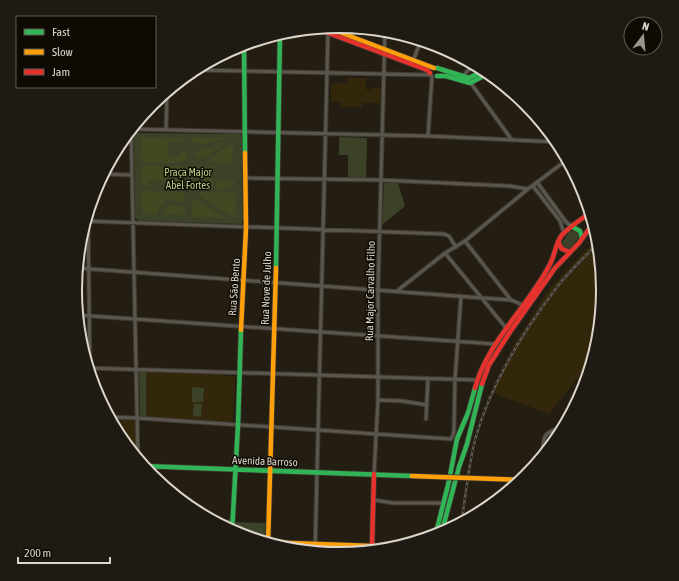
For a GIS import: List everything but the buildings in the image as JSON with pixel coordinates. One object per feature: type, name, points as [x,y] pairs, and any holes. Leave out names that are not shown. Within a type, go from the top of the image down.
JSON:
[{"type":"street","points":[[337,33],[413,62],[428,70],[432,75]]},
{"type":"street","points":[[316,544],[327,34]]},
{"type":"street","points":[[352,39],[353,34]]},
{"type":"street","name":"Rua Major Carvalho Filho","points":[[372,546],[378,400],[378,290],[385,37]]},
{"type":"street","name":"Rua Nove de Julho","points":[[268,537],[277,228],[280,40]]},
{"type":"street","points":[[413,62],[418,46]]},
{"type":"street","name":"Rua São Bento","points":[[232,522],[236,470],[246,228],[244,52]]},
{"type":"street","points":[[413,62],[436,68],[470,81],[512,140]]},
{"type":"street","points":[[432,75],[439,72],[436,68]]},
{"type":"street","points":[[428,136],[432,75],[431,69],[436,68]]},
{"type":"street","points":[[462,78],[470,68]]},
{"type":"street","points":[[205,70],[432,75],[462,78]]},
{"type":"street","points":[[470,81],[480,74]]},
{"type":"street","points":[[470,81],[483,76]]},
{"type":"street","points":[[166,130],[167,100]]},
{"type":"street","points":[[138,130],[428,136],[550,142]]},
{"type":"street","points":[[131,139],[138,450]]},
{"type":"street","points":[[397,291],[445,253],[465,241],[528,189],[563,163]]},
{"type":"street","points":[[110,174],[132,175]]},
{"type":"street","points":[[245,178],[381,180],[509,186],[528,189]]},
{"type":"street","points":[[538,182],[566,222],[580,232],[582,238]]},
{"type":"street","points":[[509,186],[516,189],[521,195]]},
{"type":"street","points":[[533,186],[560,222],[564,233]]},
{"type":"street","points":[[549,206],[552,203]]},
{"type":"street","points":[[437,528],[457,439],[468,413],[477,380],[485,362],[495,344],[550,265],[558,241],[571,226],[585,216]]},
{"type":"street","points":[[92,221],[444,234],[449,236],[456,247]]},
{"type":"street","points":[[444,525],[459,467],[466,448],[477,399],[489,365],[548,278],[589,228]]},
{"type":"street","points":[[87,241],[90,352]]},
{"type":"street","points":[[465,241],[511,300]]},
{"type":"street","points":[[558,241],[559,246],[564,252],[570,252]]},
{"type":"street","points":[[445,253],[506,328]]},
{"type":"street","points":[[83,269],[511,300],[523,305]]},
{"type":"street","points":[[451,439],[454,427],[457,341],[461,296]]},
{"type":"street","points":[[83,315],[495,344]]},
{"type":"street","points":[[94,368],[477,380]]},
{"type":"street","points":[[426,419],[428,378]]},
{"type":"street","points":[[378,400],[402,401],[427,405]]},
{"type":"street","points":[[115,417],[451,439]]},
{"type":"street","points":[[454,427],[468,439]]},
{"type":"street","points":[[543,448],[543,438],[547,433],[557,429]]},
{"type":"street","points":[[451,439],[459,448],[466,448]]},
{"type":"street","name":"Avenida Barroso","points":[[151,466],[514,480]]},
{"type":"street","name":"Avenida Barroso","points":[[374,481],[385,476]]},
{"type":"street","points":[[374,500],[393,503],[444,503]]},
{"type":"street","points":[[292,543],[372,546]]},
{"type":"shaded area","points":[[347,78],[366,78],[366,90],[371,90],[371,88],[381,88],[381,103],[362,103],[362,107],[341,107],[341,102],[331,102],[331,83],[347,83]]},
{"type":"shaded area","points":[[593,243],[597,290],[595,324],[588,357],[584,370],[549,414],[491,392],[512,348],[549,289]]},
{"type":"shaded area","points":[[146,371],[222,373],[222,376],[235,376],[233,423],[146,417]]},
{"type":"shaded area","points":[[117,420],[133,420],[135,422],[135,447]]},
{"type":"green space","name":"Praça Major Abel Fortes","points":[[137,133],[242,135],[242,224],[139,221],[135,217],[134,137]]},
{"type":"green space","points":[[339,137],[367,138],[366,178],[348,178],[348,155],[339,155]]},
{"type":"green space","points":[[143,138],[185,139],[168,142],[168,156],[178,157],[183,149],[185,149],[186,158],[182,163],[144,163],[140,159],[142,146],[141,140]]},
{"type":"green space","points":[[192,138],[225,138],[199,145],[192,141]]},
{"type":"green space","points":[[227,141],[203,158],[196,157],[194,154]]},
{"type":"green space","points":[[230,144],[234,146],[231,162],[207,161]]},
{"type":"green space","points":[[142,166],[182,166],[178,174],[180,175],[180,186],[176,186],[173,174],[168,175],[167,180],[149,181],[147,186],[142,187]]},
{"type":"green space","points":[[196,166],[213,167],[213,189],[203,189],[203,170],[197,169]]},
{"type":"green space","points":[[216,180],[235,181],[235,185],[216,190]]},
{"type":"green space","points":[[384,183],[398,183],[405,206],[382,225]]},
{"type":"green space","points":[[142,191],[184,192],[185,200],[174,201],[169,197],[166,198],[163,205],[158,207],[159,211],[157,214],[143,215]]},
{"type":"green space","points":[[200,192],[233,193],[236,199],[235,218],[234,215],[230,215],[200,196]]},
{"type":"green space","points":[[194,198],[224,218],[192,217],[192,204]]},
{"type":"green space","points":[[173,205],[176,208],[180,205],[186,207],[185,215],[162,213],[166,210],[165,208]]},
{"type":"green space","points":[[570,231],[576,231],[579,237],[573,246],[568,250],[562,246],[561,243]]},
{"type":"green space","points":[[139,371],[146,371],[146,417],[140,417]]},
{"type":"green space","points":[[192,387],[204,388],[203,402],[192,402]]},
{"type":"green space","points":[[194,403],[202,404],[201,417],[193,416]]},
{"type":"green space","points":[[234,522],[266,523],[265,537],[241,528],[234,525]]},
{"type":"railway","points":[[462,517],[475,440],[489,400],[507,362],[541,308],[564,278],[593,248]]},
{"type":"traffic: fast","points":[[276,268],[280,40]]},
{"type":"traffic: fast","points":[[244,52],[245,153]]},
{"type":"traffic: fast","points":[[437,68],[469,78],[478,73]]},
{"type":"traffic: fast","points":[[437,76],[446,76],[470,83],[483,76]]},
{"type":"traffic: fast","points":[[571,226],[580,231],[582,238]]},
{"type":"traffic: fast","points":[[232,524],[241,330]]},
{"type":"traffic: fast","points":[[444,525],[459,467],[467,444],[482,384]]},
{"type":"traffic: fast","points":[[437,528],[449,481],[457,439],[468,413],[475,388]]},
{"type":"traffic: fast","points":[[151,466],[412,476]]},
{"type":"traffic: slow","points":[[342,33],[434,68]]},
{"type":"traffic: slow","points":[[241,330],[246,228],[245,153]]},
{"type":"traffic: slow","points":[[268,537],[276,268]]},
{"type":"traffic: slow","points":[[412,476],[514,480]]},
{"type":"traffic: slow","points":[[289,543],[373,546]]},
{"type":"traffic: jam","points":[[330,34],[427,70],[430,73]]},
{"type":"traffic: jam","points":[[475,388],[489,355],[540,281],[553,258],[556,246],[562,235],[586,216]]},
{"type":"traffic: jam","points":[[482,384],[489,365],[510,332],[555,268],[579,243],[589,229]]},
{"type":"traffic: jam","points":[[558,242],[562,249],[570,252]]},
{"type":"traffic: jam","points":[[372,546],[374,474]]}]
